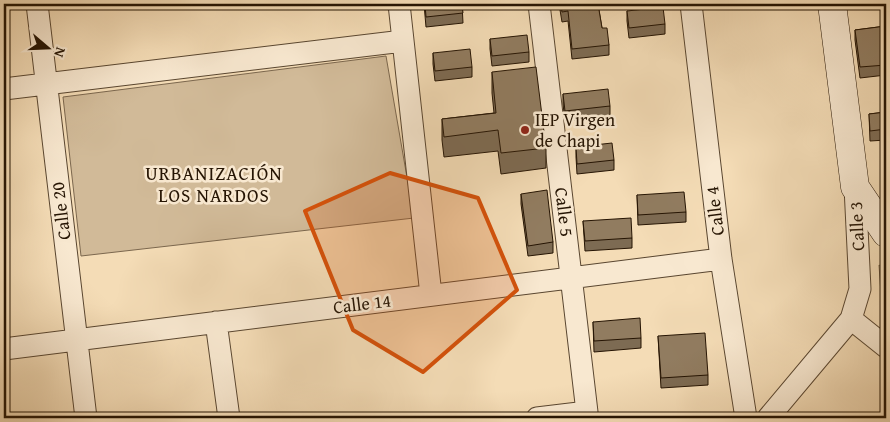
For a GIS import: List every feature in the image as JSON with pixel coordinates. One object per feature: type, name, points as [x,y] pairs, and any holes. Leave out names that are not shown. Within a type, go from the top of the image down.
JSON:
[{"type":"street","name":"Calle 20","points":[[37,4],[86,418]]},
{"type":"street","points":[[399,4],[431,295]]},
{"type":"street","name":"Calle 5","points":[[538,4],[572,278],[584,415]]},
{"type":"street","name":"Calle 4","points":[[691,4],[721,259],[746,418]]},
{"type":"street","name":"Calle 3","points":[[768,418],[851,319],[860,289],[855,186],[832,4]]},
{"type":"street","points":[[4,89],[403,41]]},
{"type":"street","points":[[855,186],[884,225]]},
{"type":"street","name":"Calle 14","points":[[4,349],[721,259]]},
{"type":"street","points":[[851,319],[886,348]]},
{"type":"street","points":[[216,322],[228,418]]},
{"type":"street","points":[[537,418],[584,415]]},
{"type":"highlighted area","points":[[390,173],[478,198],[517,290],[423,372],[353,330],[305,211]]},
{"type":"shaded area","points":[[386,56],[414,218],[81,256],[63,97]]},
{"type":"shaded area","points":[[879,265],[886,269],[886,312],[882,308]]},
{"type":"building","points":[[425,4],[462,4],[463,13],[426,17]]},
{"type":"building","points":[[561,4],[598,4],[602,28],[607,28],[609,45],[572,49],[568,11],[562,12]]},
{"type":"building","points":[[663,7],[665,24],[629,28],[627,11]]},
{"type":"building","points":[[886,26],[886,65],[860,67],[855,30]]},
{"type":"building","points":[[527,35],[529,52],[492,56],[490,39]]},
{"type":"building","points":[[470,49],[472,67],[435,71],[433,53]]},
{"type":"building","points":[[536,67],[546,148],[501,153],[498,130],[444,137],[442,119],[496,113],[492,72]]},
{"type":"building","points":[[608,89],[610,106],[565,111],[563,94]]},
{"type":"building","points":[[886,112],[886,129],[870,131],[869,114]]},
{"type":"building","points":[[612,143],[614,160],[577,164],[576,147]]},
{"type":"building","points":[[547,190],[553,242],[528,246],[521,194]]},
{"type":"building","points":[[684,192],[686,212],[638,215],[637,195]]},
{"type":"building","points":[[631,218],[632,238],[585,241],[583,221]]},
{"type":"building","points":[[640,318],[641,338],[594,341],[593,322]]},
{"type":"building","points":[[705,333],[708,375],[661,378],[658,336]]},
{"type":"place","name":"IEP Virgen de Chapi","points":[[525,130]]},
{"type":"district","name":"URBANIZACIÓN LOS NARDOS","points":[[214,184]]}]
